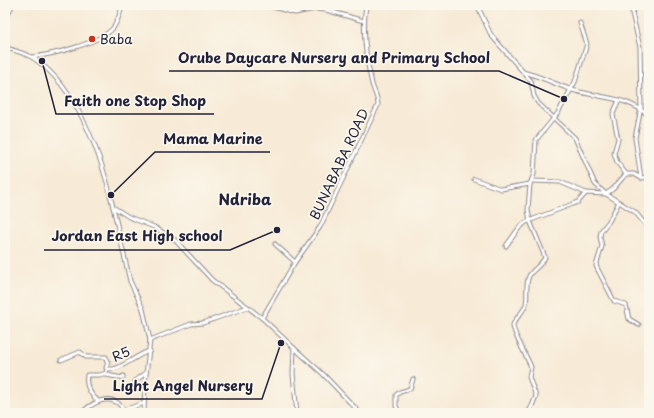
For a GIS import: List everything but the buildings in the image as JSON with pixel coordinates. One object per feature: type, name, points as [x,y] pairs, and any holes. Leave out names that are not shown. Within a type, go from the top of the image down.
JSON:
[{"type":"street","points":[[5,18],[13,5]]},
{"type":"street","points":[[32,57],[66,51],[105,34],[113,29],[123,5]]},
{"type":"street","points":[[266,5],[294,13],[314,9],[326,10],[364,21]]},
{"type":"street","name":"BUNABABA ROAD","points":[[262,318],[295,262],[320,227],[378,105],[378,99],[372,85],[368,62],[364,21],[366,5]]},
{"type":"street","points":[[477,5],[491,35],[531,81],[536,100],[575,138],[591,178],[606,194],[635,212],[649,229]]},
{"type":"street","points":[[637,5],[632,12],[640,47],[641,108],[635,138],[641,178]]},
{"type":"street","points":[[528,413],[532,406],[536,392],[529,377],[531,367],[521,350],[513,328],[515,321],[522,314],[526,305],[529,276],[545,257],[530,221],[528,207],[536,140],[554,119],[572,90],[587,44],[580,23]]},
{"type":"street","points":[[5,47],[32,57],[56,79],[88,129],[95,143],[107,177],[126,256],[130,281],[143,309],[150,340],[150,351],[146,373],[144,413]]},
{"type":"street","points":[[523,72],[542,77],[572,90],[636,105],[649,116]]},
{"type":"street","points":[[619,100],[613,114],[618,139],[614,153],[617,162],[626,174]]},
{"type":"street","points":[[636,105],[640,103]]},
{"type":"street","points":[[474,179],[501,190],[531,183],[560,182],[586,193],[606,194],[613,189],[626,174],[634,174],[641,178],[649,177]]},
{"type":"street","points":[[506,246],[519,228],[530,221],[578,202],[586,193]]},
{"type":"street","points":[[618,202],[609,222],[601,231],[600,237],[602,246],[596,266],[614,302],[626,305],[627,317],[639,325]]},
{"type":"street","points":[[113,207],[129,217],[166,234],[182,247],[212,280],[262,318],[323,374],[360,413]]},
{"type":"street","points":[[275,244],[295,262]]},
{"type":"street","points":[[150,340],[191,324],[203,323],[248,307]]},
{"type":"street","points":[[294,348],[293,374],[297,413]]},
{"type":"street","name":"R5","points":[[60,360],[82,352],[86,357],[106,357],[106,371],[120,367],[122,364],[138,358],[143,353],[150,351]]},
{"type":"street","points":[[98,401],[89,391],[88,375],[100,375],[106,371],[106,375],[124,378],[123,376]]},
{"type":"street","points":[[135,381],[146,373]]},
{"type":"street","points":[[399,413],[396,406],[396,395],[410,389],[413,379]]},
{"type":"street","points":[[81,413],[98,401],[118,403],[124,410],[144,403]]},
{"type":"place","name":"Baba","points":[[92,39]]},
{"type":"place","name":"Faith one Stop Shop","points":[[42,61]]},
{"type":"place","name":"Orube Daycare Nursery and Primary School","points":[[564,99]]},
{"type":"place","name":"Mama Marine","points":[[111,195]]},
{"type":"place","name":"Jordan East High school","points":[[277,230]]},
{"type":"place","name":"Light Angel Nursery","points":[[281,343]]},
{"type":"district","name":"Ndriba","points":[[245,200]]}]
